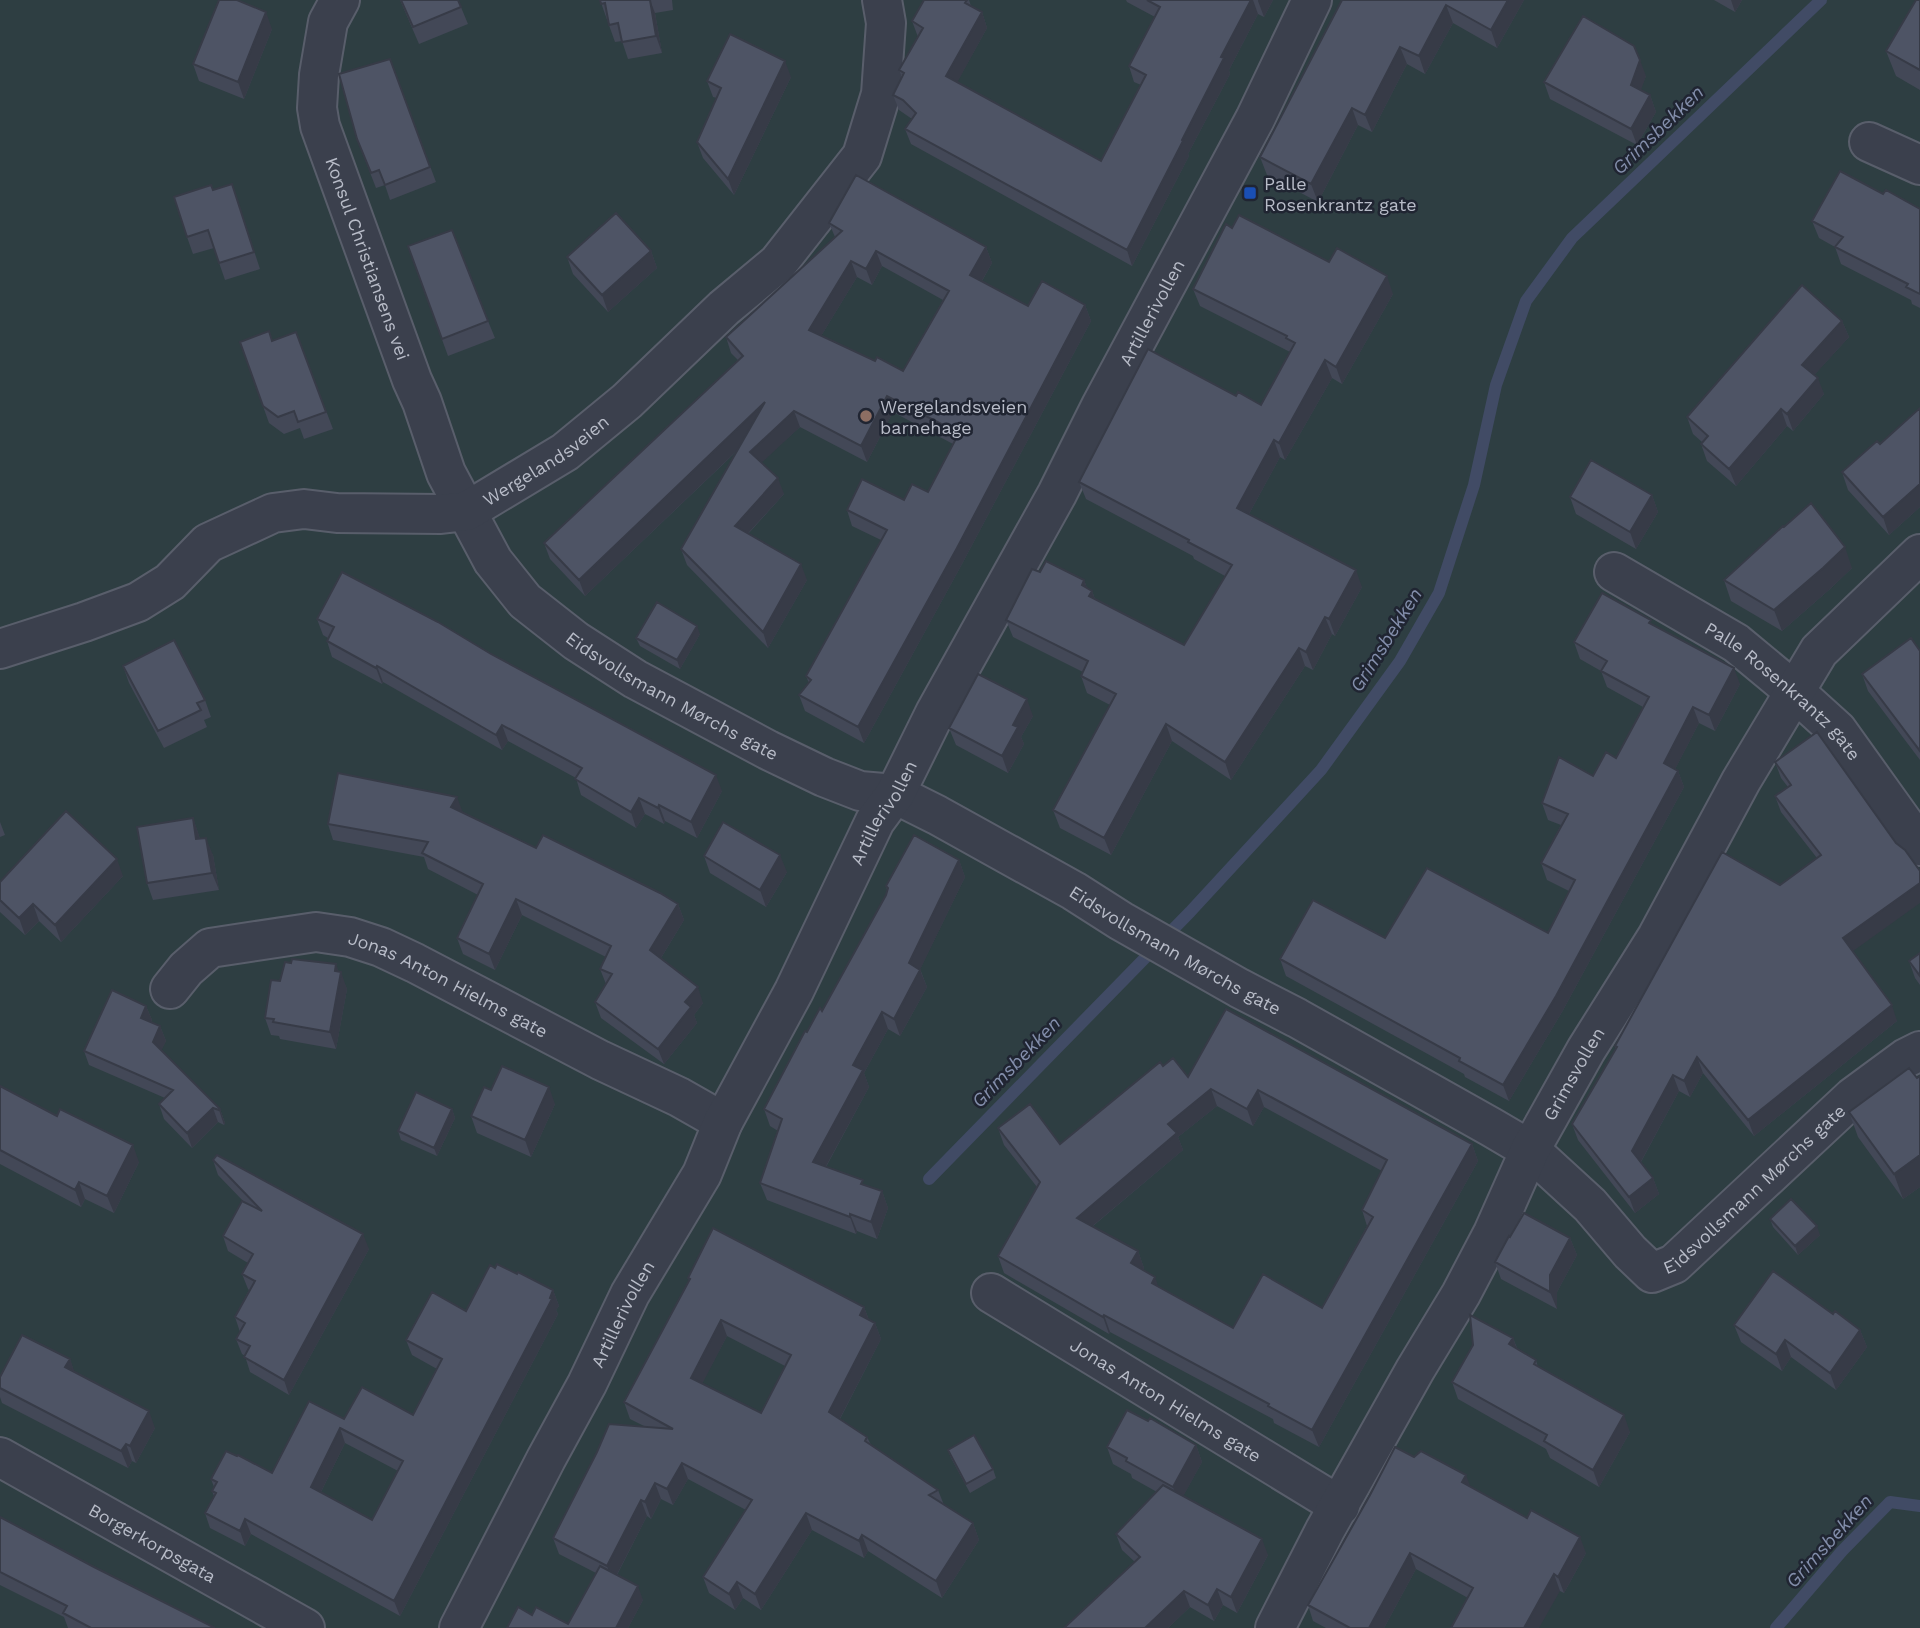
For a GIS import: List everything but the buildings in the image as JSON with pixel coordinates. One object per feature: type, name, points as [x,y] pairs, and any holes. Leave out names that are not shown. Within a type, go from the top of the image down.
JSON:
[{"type":"street","name":"Konsul Christiansens vei","points":[[340,0],[328,22],[319,75],[317,108],[320,126],[446,473],[467,511]]},
{"type":"street","name":"Wergelandsveien","points":[[0,649],[138,602],[170,582],[208,543],[273,513],[304,509],[337,513],[441,514],[467,511],[565,453],[627,401],[724,307],[778,263],[862,156],[881,94],[886,23],[882,0]]},
{"type":"street","name":"Artillerivollen","points":[[459,1628],[587,1384],[630,1294],[702,1174],[723,1122],[794,991],[875,821],[895,794],[934,713],[1057,494],[1101,405],[1255,119],[1312,0]]},
{"type":"street","points":[[1869,142],[1920,165]]},
{"type":"street","name":"Eidsvollsmann Mørchs gate","points":[[467,511],[493,561],[526,601],[576,641],[635,678],[801,766],[860,791],[895,794],[1074,891],[1530,1150],[1590,1205],[1630,1252],[1652,1273],[1674,1264],[1853,1097],[1906,1058],[1920,1051]]},
{"type":"street","name":"Grimsvollen","points":[[1275,1628],[1415,1370],[1468,1282],[1530,1150],[1586,1050],[1657,937],[1741,781],[1819,651],[1920,554]]},
{"type":"street","name":"Palle Rosenkrantz gate","points":[[1614,572],[1736,643],[1795,692],[1837,730],[1920,846]]},
{"type":"street","name":"Jonas Anton Hielms gate","points":[[170,989],[186,969],[210,948],[316,932],[350,937],[381,947],[415,963],[723,1122]]},
{"type":"street","name":"Jonas Anton Hielms gate","points":[[991,1293],[1340,1506]]},
{"type":"street","name":"Borgerkorpsgata","points":[[0,1457],[305,1628]]},
{"type":"shaded area","points":[[0,0],[1920,0],[1920,1628],[0,1628]]},
{"type":"waterway","name":"Grimsbekken","points":[[929,1179],[1190,912],[1321,770],[1400,661],[1439,593],[1474,485],[1496,385],[1526,301],[1572,238],[1821,0]]},
{"type":"waterway","name":"Grimsbekken","points":[[1776,1628],[1842,1551],[1890,1502],[1920,1506]]},
{"type":"place","name":"Palle Rosenkrantz gate","points":[[1250,193]]},
{"type":"place","name":"Wergelandsveien barnehage","points":[[866,416]]}]
